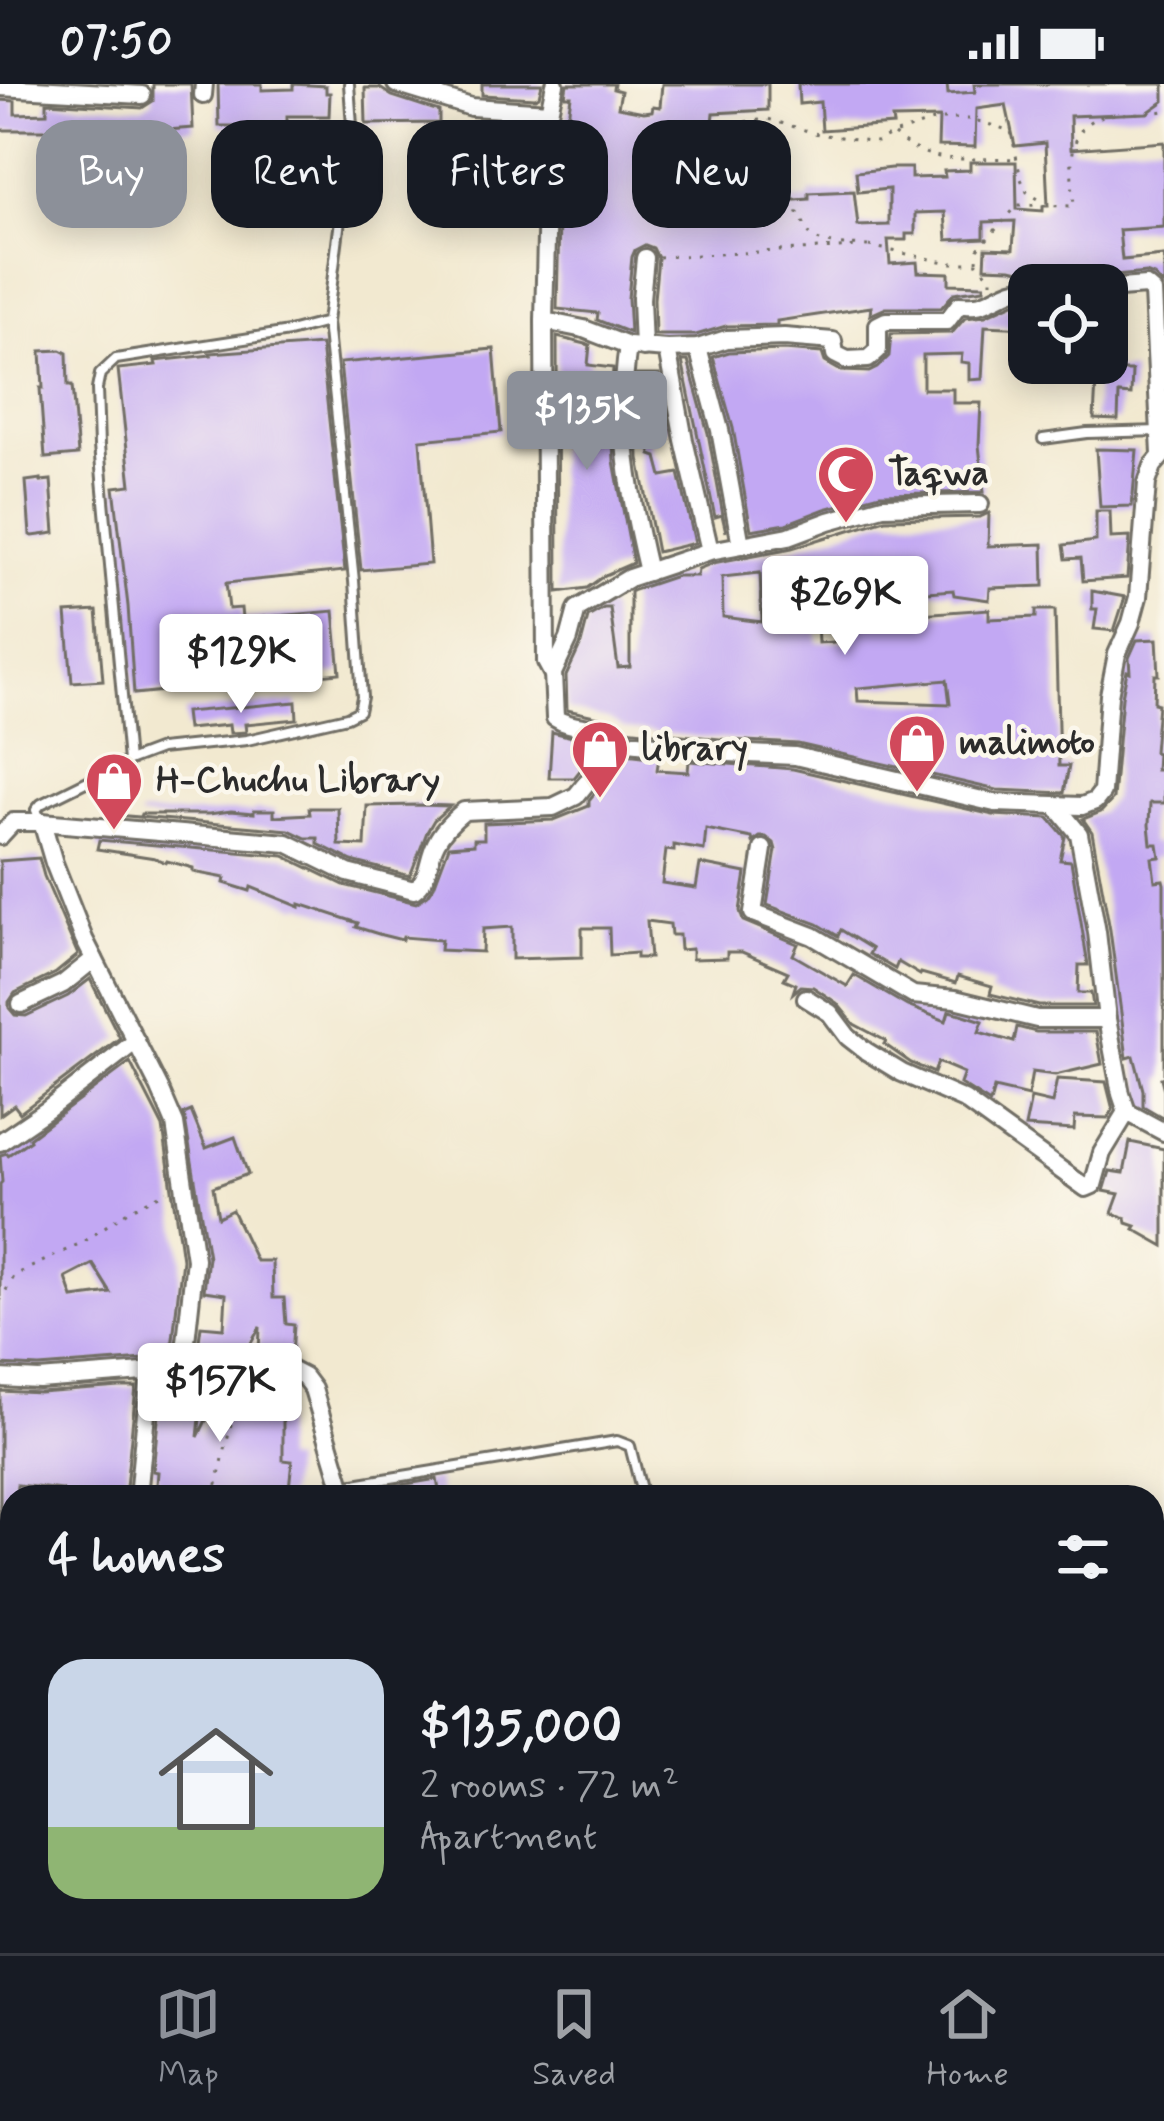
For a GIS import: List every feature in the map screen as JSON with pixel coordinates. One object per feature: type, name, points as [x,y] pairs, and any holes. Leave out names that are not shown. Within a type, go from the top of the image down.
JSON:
[{"type":"street","points":[[396,84],[471,107],[549,112]]},
{"type":"street","points":[[553,673],[546,662],[544,321],[549,112],[554,84]]},
{"type":"street","points":[[0,87],[142,95]]},
{"type":"street","points":[[644,258],[635,347],[623,377],[623,445],[648,572]]},
{"type":"street","points":[[980,504],[883,506],[789,536],[710,551],[613,586],[577,609],[553,673],[557,721],[611,732],[620,741],[795,756],[995,803],[1057,807],[1095,801],[1102,792],[1117,654],[1138,598],[1148,483],[1163,453],[1153,292],[1146,286],[1128,287]]},
{"type":"street","points":[[544,321],[635,347],[698,348],[727,339],[807,338],[833,341],[836,354],[847,359],[868,359],[878,350],[878,325],[886,321],[947,321],[959,305],[983,304],[1008,290]]},
{"type":"street","points":[[698,348],[720,430],[741,545]]},
{"type":"street","points":[[668,349],[710,551]]},
{"type":"street","points":[[0,836],[14,823],[42,822],[287,843],[348,873],[414,890],[424,880],[442,832],[464,811],[553,807],[576,796],[620,741]]},
{"type":"street","points":[[1057,807],[1079,834],[1120,1094],[1127,1112],[1164,1132]]},
{"type":"street","points":[[42,822],[94,959],[176,1124],[195,1259],[183,1369]]},
{"type":"street","points":[[764,849],[752,913],[813,936],[913,995],[1037,1019],[1107,1018]]},
{"type":"street","points":[[21,1004],[64,984],[94,959]]},
{"type":"street","points":[[806,998],[830,1013],[866,1051],[964,1100],[1086,1188],[1093,1185],[1102,1153],[1127,1112]]},
{"type":"street","points":[[0,1142],[136,1041]]},
{"type":"street","points":[[0,1378],[39,1380],[283,1366],[304,1377],[313,1389],[342,1485]]},
{"type":"street","points":[[138,1485],[150,1372]]},
{"type":"lane","points":[[42,822],[36,809],[41,804],[160,749],[247,740],[359,711],[354,581],[328,322],[352,126],[349,84]]},
{"type":"lane","points":[[128,761],[99,446],[100,374],[116,359],[328,322]]},
{"type":"lane","points":[[1043,439],[1162,430]]},
{"type":"lane","points":[[381,1485],[617,1441],[630,1445],[640,1485]]},
{"type":"path","points":[[977,263],[978,249],[1018,205],[1073,206],[1072,148],[1092,120],[1164,111]]},
{"type":"path","points":[[993,296],[991,277],[977,263],[817,242],[798,213],[730,212],[728,191],[713,167],[719,145],[733,123],[768,119],[818,134],[877,142],[939,118],[971,118],[1011,130],[1027,192],[1046,204]]},
{"type":"path","points":[[893,134],[927,156],[1017,159]]},
{"type":"path","points":[[644,258],[868,246]]},
{"type":"path","points":[[0,1301],[15,1275],[86,1241],[154,1196],[187,1188]]},
{"type":"path","points":[[217,1485],[246,1367]]},
{"type":"building","points":[[153,84],[191,84],[193,128],[187,128],[187,120],[36,120],[36,130],[0,130],[0,100],[15,101],[15,114],[47,113],[47,102],[142,108],[153,101]]},
{"type":"building","points":[[218,84],[262,84],[262,90],[293,89],[293,84],[326,86],[330,93],[329,116],[219,120]]},
{"type":"building","points":[[482,84],[542,84],[535,98],[482,95]]},
{"type":"building","points":[[567,84],[614,84],[613,89],[621,91],[618,107],[644,112],[660,107],[662,84],[768,84],[768,110],[714,113],[713,120],[632,120],[632,228],[791,228],[791,200],[809,199],[809,193],[854,191],[858,226],[889,225],[889,189],[858,192],[856,172],[891,168],[911,168],[911,178],[945,177],[944,171],[970,170],[970,162],[1016,162],[1017,209],[1043,211],[1048,206],[1045,143],[1015,146],[1006,105],[976,109],[975,147],[938,146],[939,118],[892,119],[893,125],[822,130],[820,102],[799,104],[798,84],[947,84],[948,94],[975,92],[974,84],[1164,84],[1164,101],[1147,113],[1070,116],[1071,149],[1164,142],[1164,227],[1119,230],[1122,260],[1164,256],[1164,286],[1146,273],[1128,275],[1128,264],[985,267],[986,248],[1013,249],[1015,221],[984,222],[984,238],[947,240],[945,212],[915,213],[915,234],[906,234],[906,240],[888,240],[890,264],[917,262],[918,272],[949,273],[949,284],[984,285],[984,289],[954,293],[941,308],[886,308],[870,315],[871,307],[777,321],[777,325],[655,335],[658,258],[645,245],[632,257],[630,333],[597,320],[598,313],[557,309],[559,228],[608,228],[608,120],[567,120],[571,96],[565,96]]},
{"type":"building","points":[[365,88],[380,88],[439,111],[439,120],[383,124],[383,120],[366,120]]},
{"type":"building","points":[[1008,306],[1008,327],[985,326],[982,379],[969,380],[969,363],[961,362],[962,354],[923,355],[923,389],[953,389],[953,403],[981,403],[984,492],[880,494],[786,524],[751,530],[733,428],[713,357],[729,352],[822,353],[825,362],[841,371],[869,372],[889,356],[891,334],[952,333],[965,318]]},
{"type":"building","points":[[557,337],[590,345],[588,365],[613,368],[614,461],[633,563],[587,588],[558,592]]},
{"type":"building","points":[[321,345],[345,571],[226,583],[229,609],[241,608],[242,619],[334,611],[340,673],[134,694],[114,487],[131,485],[118,369],[210,353]]},
{"type":"building","points":[[494,349],[501,432],[420,440],[430,564],[361,570],[340,363]]},
{"type":"building","points":[[41,351],[67,353],[78,455],[45,458]]},
{"type":"building","points":[[682,361],[688,361],[708,433],[726,532],[722,515],[715,517]]},
{"type":"building","points":[[1128,371],[1132,371],[1131,395],[1119,394],[1118,420],[1094,419],[1096,384],[1128,384]]},
{"type":"building","points":[[637,375],[659,375],[669,428],[649,431],[651,455],[657,457],[662,476],[679,473],[695,543],[657,552],[639,458]]},
{"type":"building","points":[[1096,449],[1137,450],[1132,506],[1100,507]]},
{"type":"building","points":[[51,480],[55,533],[33,536],[26,481]]},
{"type":"building","points":[[1096,511],[1110,511],[1111,538],[1130,537],[1127,578],[1083,581],[1081,558],[1066,559],[1064,545],[1096,541]]},
{"type":"building","points":[[989,513],[988,546],[1043,544],[1044,586],[990,588],[989,600],[954,595],[953,590],[927,592],[917,583],[875,581],[876,594],[848,596],[846,573],[815,577],[818,643],[851,641],[850,619],[989,609],[989,619],[1036,617],[1036,610],[1055,610],[1059,766],[1069,766],[1064,793],[997,790],[798,744],[625,729],[608,719],[567,710],[566,676],[588,617],[610,608],[618,668],[630,667],[630,592],[634,590],[676,576],[697,576],[698,569],[713,563],[792,548],[885,519]],"holes":[[[760,573],[762,622],[723,617],[722,577]],[[947,680],[950,704],[858,701],[857,688]]]},
{"type":"building","points":[[1092,591],[1125,597],[1114,631],[1094,629],[1097,609],[1092,609]]},
{"type":"building","points":[[97,611],[103,680],[72,682],[66,613]]},
{"type":"building","points":[[1157,639],[1154,752],[1156,770],[1164,770],[1164,803],[1150,803],[1149,825],[1151,844],[1158,844],[1160,857],[1152,858],[1155,881],[1164,884],[1164,1118],[1143,1106],[1134,1056],[1127,1058],[1092,832],[1083,819],[1101,812],[1113,799],[1129,658],[1137,640]]},
{"type":"building","points":[[296,702],[297,719],[245,724],[246,732],[230,733],[229,725],[187,729],[185,712]]},
{"type":"building","points":[[552,732],[601,744],[574,778],[549,778]]},
{"type":"building","points":[[626,754],[659,758],[657,770],[688,772],[689,761],[793,769],[993,815],[1049,818],[1065,837],[1060,860],[1071,861],[1088,965],[1079,965],[1078,993],[1091,993],[1093,1006],[1039,1006],[990,994],[992,986],[958,976],[956,983],[920,975],[898,962],[895,969],[841,930],[838,936],[767,905],[776,850],[766,837],[753,842],[706,829],[704,850],[674,845],[674,851],[666,850],[662,883],[696,888],[700,864],[746,873],[740,911],[743,921],[798,944],[793,955],[847,986],[854,975],[907,1006],[946,1021],[949,1011],[983,1021],[979,1032],[1014,1042],[1017,1027],[1036,1032],[1096,1032],[1102,1064],[1055,1075],[1032,1072],[1028,1096],[994,1088],[990,1103],[960,1084],[964,1073],[938,1062],[934,1073],[911,1063],[886,1041],[854,1024],[837,1003],[813,987],[801,986],[793,993],[796,984],[784,979],[788,972],[742,952],[727,952],[727,958],[692,959],[692,949],[680,950],[679,935],[671,935],[670,924],[647,921],[650,958],[636,958],[636,953],[610,955],[609,928],[582,928],[582,957],[512,959],[512,927],[483,929],[482,952],[440,950],[441,940],[382,935],[251,887],[250,891],[224,883],[225,878],[193,872],[193,868],[97,849],[99,840],[284,856],[344,885],[416,903],[434,886],[449,846],[484,839],[484,823],[554,820],[589,806]]},
{"type":"building","points":[[367,806],[450,806],[427,832],[410,876],[352,861],[318,844],[318,838],[289,830],[115,815],[274,810],[274,816],[338,808],[339,845],[365,846]]},
{"type":"building","points":[[39,858],[78,955],[56,973],[15,993],[9,1008],[15,1015],[26,1016],[68,996],[90,979],[120,1038],[20,1113],[14,1105],[0,1115],[0,861]]},
{"type":"building","points":[[130,1062],[163,1127],[182,1259],[171,1357],[39,1367],[0,1365],[0,1155],[8,1155]],"holes":[[[93,1264],[111,1293],[73,1298],[66,1278]]]},
{"type":"building","points":[[1057,1079],[1106,1082],[1113,1110],[1108,1118],[1075,1117],[1074,1130],[1025,1127],[1031,1098],[1052,1103]]},
{"type":"building","points":[[191,1111],[206,1148],[235,1137],[248,1174],[213,1187],[218,1217],[232,1210],[256,1261],[272,1261],[273,1298],[284,1298],[286,1324],[294,1325],[292,1356],[259,1354],[260,1327],[245,1354],[197,1356],[201,1326],[224,1328],[226,1294],[204,1291],[208,1257],[184,1114]]},
{"type":"building","points":[[1130,1142],[1164,1149],[1164,1246],[1112,1213],[1119,1194],[1104,1191],[1110,1171],[1124,1173]]},
{"type":"building","points":[[258,1380],[274,1381],[274,1408],[283,1408],[283,1460],[292,1461],[289,1485],[157,1485],[158,1472],[153,1471],[161,1389],[167,1390],[167,1383],[204,1381],[198,1437],[218,1395],[257,1401]]},
{"type":"building","points":[[136,1387],[126,1485],[0,1485],[0,1391]]},
{"type":"building","points":[[437,1479],[438,1485],[401,1485]]},
{"type":"place","name":"Taqwa","points":[[846,525]]},
{"type":"place","name":"malimoto","points":[[917,794]]},
{"type":"place","name":"library","points":[[600,800]]},
{"type":"place","name":"H-Chuchu Library","points":[[114,832]]}]
